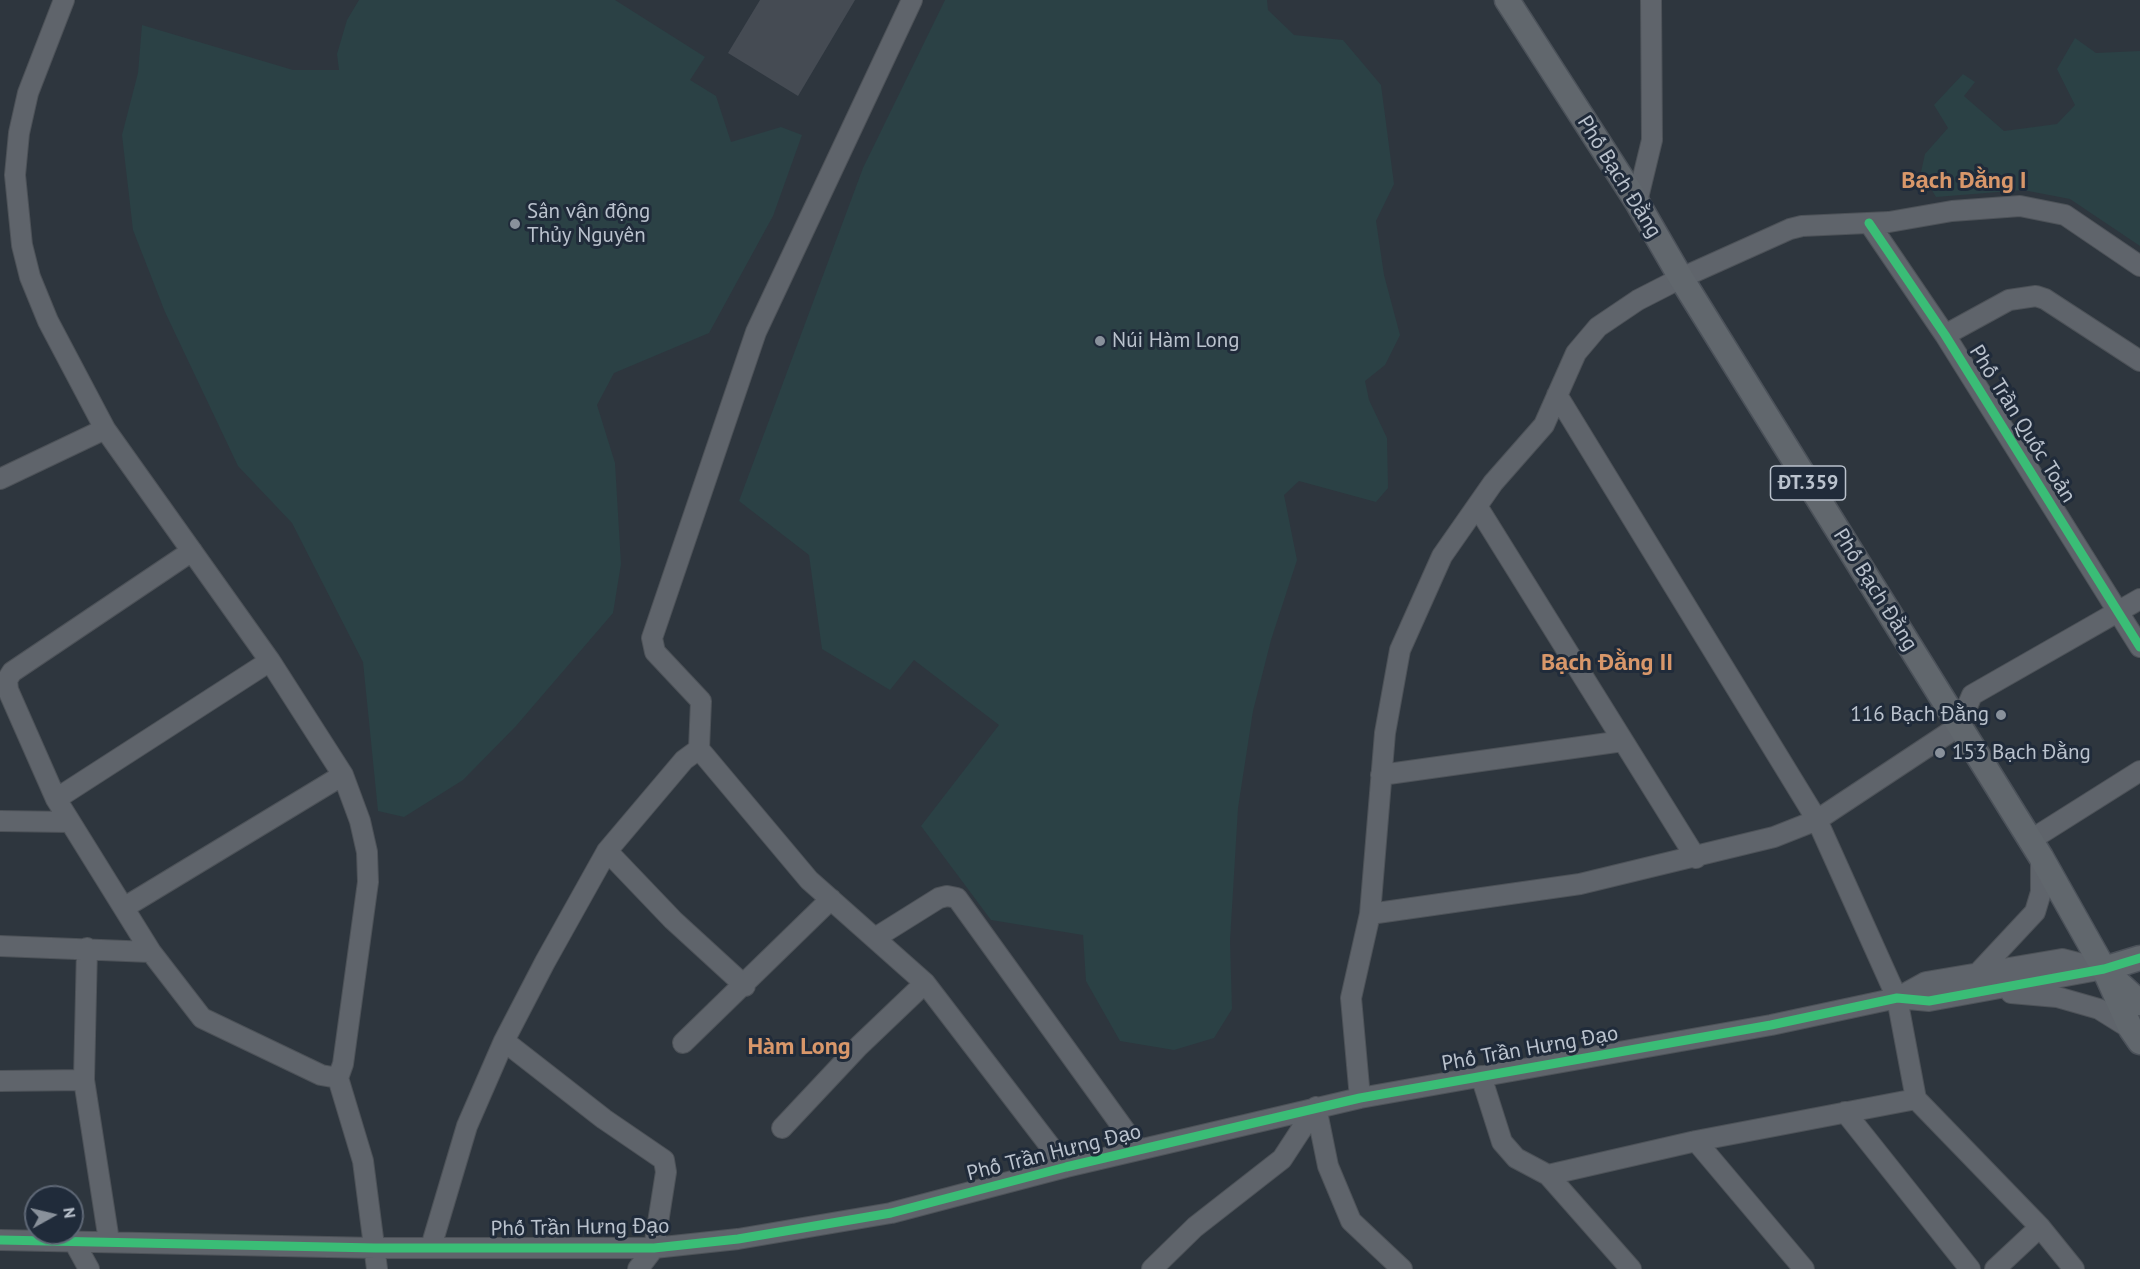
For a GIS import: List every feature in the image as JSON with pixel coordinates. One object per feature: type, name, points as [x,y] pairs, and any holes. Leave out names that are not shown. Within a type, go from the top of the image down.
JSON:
[{"type":"main road","name":"Phố Bạch Đằng","points":[[1507,0],[1637,202],[1681,278],[2035,849],[2104,969]]},
{"type":"main road","points":[[2104,969],[2140,958]]},
{"type":"main road","name":"ĐT.359","points":[[2104,969],[2140,1003]]},
{"type":"main road","name":"ĐT.359","points":[[2104,969],[2136,1036]]},
{"type":"street","points":[[64,0],[38,64],[18,133],[15,175],[16,211],[30,277],[48,321],[105,429],[270,661],[343,775],[360,821],[367,852],[368,882],[343,1064],[338,1078],[363,1161],[377,1269]]},
{"type":"street","points":[[912,0],[756,332],[652,638],[655,652],[701,701],[699,749],[809,880],[925,983],[1066,1167]]},
{"type":"street","points":[[1637,202],[1652,140],[1651,0]]},
{"type":"street","points":[[1360,1098],[1351,998],[1370,914],[1385,733],[1400,650],[1442,556],[1493,483],[1544,425],[1576,353],[1598,327],[1638,300],[1681,278],[1790,229],[1869,223],[1952,211],[2020,206],[2065,215],[2140,266]]},
{"type":"street","name":"Phố Trần Quốc Toản","points":[[1869,223],[1945,335],[2140,646]]},
{"type":"street","points":[[1945,335],[2009,300],[2036,296],[2045,298],[2140,361]]},
{"type":"street","points":[[1557,395],[1817,820],[1897,998],[1916,1099],[2040,1227],[2073,1269]]},
{"type":"street","points":[[0,479],[105,429]]},
{"type":"street","points":[[1477,506],[1696,858]]},
{"type":"street","points":[[192,551],[12,672],[7,680],[8,690],[56,799],[151,952],[202,1018],[321,1075],[338,1078]]},
{"type":"street","points":[[1370,914],[1580,884],[1696,858],[1774,837],[1817,820],[1959,726],[1972,695],[2140,599]]},
{"type":"street","points":[[56,799],[270,661]]},
{"type":"street","points":[[1381,775],[1623,741]]},
{"type":"street","points":[[431,1247],[467,1126],[504,1041],[607,851],[684,760],[699,749]]},
{"type":"street","points":[[2136,1036],[2099,1009],[1983,982],[2035,912],[2042,892],[2035,849],[2140,771]]},
{"type":"street","points":[[125,907],[343,775]]},
{"type":"street","points":[[0,821],[70,822]]},
{"type":"street","points":[[607,851],[673,920],[745,986]]},
{"type":"street","points":[[875,938],[939,898],[947,896],[957,898],[1139,1150]]},
{"type":"street","points":[[683,1043],[745,986],[831,899]]},
{"type":"street","points":[[0,946],[151,952]]},
{"type":"street","points":[[87,948],[84,1080],[109,1241]]},
{"type":"street","name":"Phố Trần Hưng Đạo","points":[[84,1240],[375,1248],[654,1248],[738,1239],[891,1214],[1066,1167],[1316,1107],[1771,1025],[1897,998],[1926,982],[1983,982],[2062,959],[2104,969]]},
{"type":"street","points":[[782,1128],[859,1046],[925,983]]},
{"type":"street","points":[[504,1041],[604,1119],[664,1161],[666,1172],[654,1248],[638,1269]]},
{"type":"street","points":[[1481,1076],[1502,1142],[1516,1158],[1548,1175],[1631,1269]]},
{"type":"street","points":[[0,1081],[84,1080]]},
{"type":"street","points":[[1548,1175],[1696,1141],[1916,1099]]},
{"type":"street","points":[[1152,1269],[1195,1227],[1282,1159],[1316,1107]]},
{"type":"street","points":[[1316,1107],[1328,1166],[1351,1221],[1402,1269]]},
{"type":"street","points":[[1845,1112],[1970,1269]]},
{"type":"street","points":[[1696,1141],[1804,1269]]},
{"type":"street","points":[[1995,1269],[2040,1227]]},
{"type":"street","name":"Phố Trần Hưng Đạo","points":[[0,1240],[24,1240]]},
{"type":"street","points":[[76,1245],[89,1269]]},
{"type":"green space","points":[[359,0],[615,0],[705,57],[690,80],[716,96],[731,142],[781,127],[802,135],[773,216],[709,333],[614,373],[597,405],[615,463],[621,564],[613,613],[516,726],[463,780],[404,817],[378,811],[363,662],[292,523],[238,466],[165,312],[133,230],[122,135],[138,73],[142,25],[293,70],[339,70],[337,54],[347,20]]},
{"type":"green space","points":[[945,0],[1267,0],[1268,10],[1294,35],[1343,40],[1381,85],[1394,184],[1376,221],[1384,275],[1400,335],[1385,365],[1365,381],[1369,400],[1387,438],[1388,488],[1376,502],[1299,481],[1284,495],[1297,560],[1271,640],[1253,711],[1238,808],[1230,941],[1232,1009],[1214,1038],[1174,1050],[1120,1041],[1086,981],[1083,935],[991,920],[921,826],[999,725],[914,660],[890,690],[822,649],[809,555],[739,501],[863,168]]},
{"type":"green space","points":[[2075,38],[2096,53],[2140,51],[2140,246],[2070,199],[2023,190],[1936,197],[1921,172],[1925,154],[1948,128],[1934,105],[1963,74],[1975,82],[1964,96],[2004,131],[2057,124],[2075,105],[2057,69]]},
{"type":"building","points":[[760,0],[855,0],[798,96],[728,53]]},
{"type":"cycle path","points":[[1869,223],[1945,335],[2140,647]]},
{"type":"cycle path","points":[[0,1240],[375,1248],[654,1248],[738,1239],[891,1213],[1066,1167],[1360,1098],[1771,1025],[1897,998],[1929,1001],[2104,969],[2140,958]]},
{"type":"place","name":"Sân vận động Thủy Nguyên","points":[[515,224]]},
{"type":"place","name":"Núi Hàm Long","points":[[1100,341]]},
{"type":"place","name":"116 Bạch Đằng","points":[[2001,715]]},
{"type":"place","name":"153 Bạch Đằng","points":[[1940,753]]},
{"type":"district","name":"Bạch Đằng I","points":[[1964,181]]},
{"type":"district","name":"Bạch Đằng II","points":[[1607,663]]},
{"type":"district","name":"Hàm Long","points":[[799,1047]]}]
